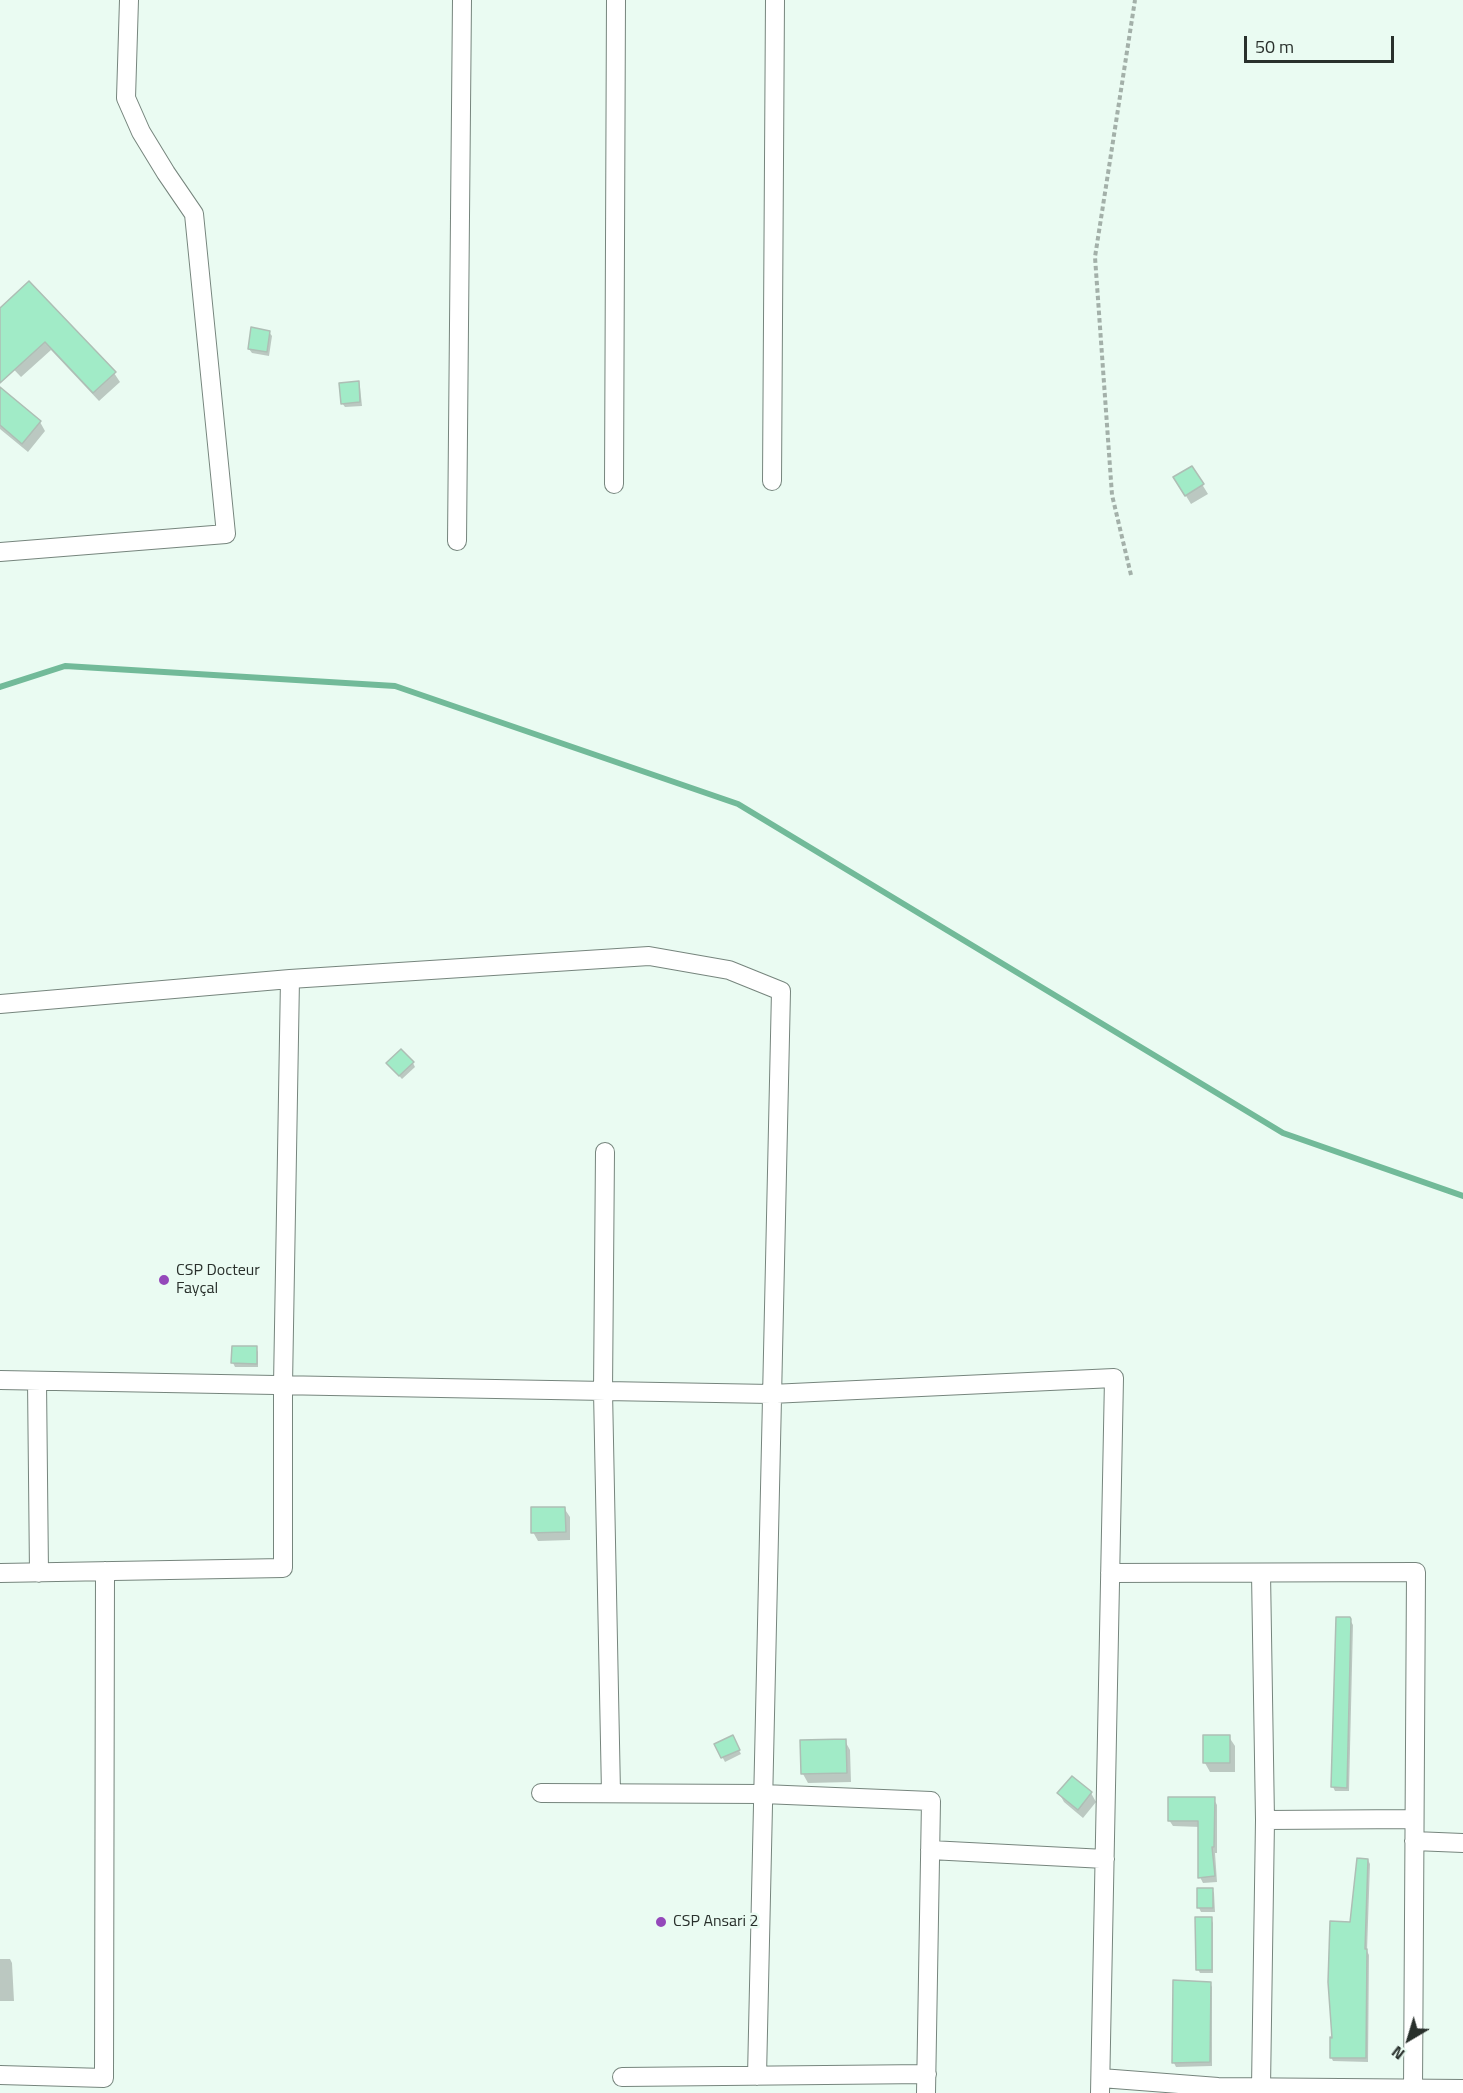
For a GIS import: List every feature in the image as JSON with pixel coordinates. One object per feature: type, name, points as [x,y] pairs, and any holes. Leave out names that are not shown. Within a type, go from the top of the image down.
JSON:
[{"type":"street","points":[[0,552],[226,534],[195,214],[146,140],[126,98],[129,0]]},
{"type":"street","points":[[457,541],[462,0]]},
{"type":"street","points":[[614,484],[616,0]]},
{"type":"street","points":[[772,481],[775,0]]},
{"type":"street","points":[[0,1004],[290,979],[649,956],[729,970],[781,992],[757,2076]]},
{"type":"street","points":[[0,1573],[283,1568],[283,1385],[290,979]]},
{"type":"street","points":[[605,1152],[603,1391],[611,1793]]},
{"type":"street","points":[[0,1380],[771,1394],[1114,1378],[1100,2085],[1210,2089],[1261,2087],[1463,2089]]},
{"type":"street","points":[[37,1381],[39,1573]]},
{"type":"street","points":[[0,2075],[104,2078],[105,1571]]},
{"type":"street","points":[[1110,1573],[1416,1572],[1413,2089]]},
{"type":"street","points":[[1261,1573],[1265,1820],[1261,2087]]},
{"type":"street","points":[[541,1793],[763,1794],[931,1801],[926,2093]]},
{"type":"street","points":[[1265,1820],[1414,1819]]},
{"type":"street","points":[[1414,1841],[1463,1843]]},
{"type":"street","points":[[930,1850],[1105,1859]]},
{"type":"street","points":[[622,2078],[927,2074]]},
{"type":"path","points":[[1131,575],[1112,495],[1095,257],[1136,0]]},
{"type":"building","points":[[29,281],[116,372],[93,393],[45,342],[0,383],[0,308]]},
{"type":"building","points":[[251,327],[270,331],[267,352],[248,349]]},
{"type":"building","points":[[359,381],[360,402],[341,404],[339,383]]},
{"type":"building","points":[[0,387],[41,421],[22,444],[0,425]]},
{"type":"building","points":[[1192,466],[1204,484],[1185,496],[1173,477]]},
{"type":"building","points":[[401,1049],[414,1062],[399,1076],[386,1063]]},
{"type":"building","points":[[232,1346],[257,1346],[257,1364],[231,1363]]},
{"type":"building","points":[[531,1507],[565,1507],[566,1532],[531,1533]]},
{"type":"building","points":[[1336,1617],[1350,1617],[1351,1619],[1347,1788],[1331,1787]]},
{"type":"building","points":[[733,1735],[740,1750],[721,1758],[714,1744]]},
{"type":"building","points":[[1203,1735],[1230,1735],[1230,1763],[1203,1763]]},
{"type":"building","points":[[846,1739],[847,1773],[801,1774],[800,1740]]},
{"type":"building","points":[[1072,1776],[1092,1792],[1078,1810],[1057,1793]]},
{"type":"building","points":[[1168,1797],[1215,1797],[1214,1847],[1212,1847],[1215,1876],[1198,1878],[1198,1821],[1168,1821]]},
{"type":"building","points":[[1357,1858],[1368,1859],[1365,1949],[1367,1949],[1366,2058],[1330,2058],[1330,2037],[1332,2038],[1328,1982],[1330,1921],[1350,1922]]},
{"type":"building","points":[[1197,1888],[1213,1888],[1213,1908],[1197,1908]]},
{"type":"building","points":[[1195,1917],[1212,1917],[1212,1970],[1196,1970]]},
{"type":"building","points":[[1173,1980],[1211,1982],[1210,2062],[1172,2063]]},
{"type":"waterway","points":[[0,687],[65,666],[395,686],[738,804],[1283,1133],[1463,1196]]},
{"type":"place","name":"CSP Docteur Fayçal","points":[[164,1280]]},
{"type":"place","name":"CSP Ansari 2","points":[[661,1922]]}]
